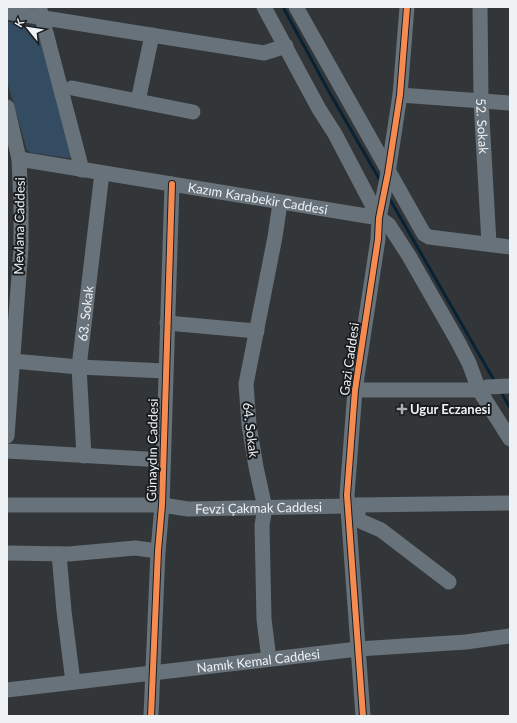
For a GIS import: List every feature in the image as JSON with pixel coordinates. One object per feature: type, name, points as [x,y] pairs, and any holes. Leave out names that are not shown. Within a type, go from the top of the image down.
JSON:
[{"type":"street","points":[[264,7],[319,109],[335,134],[379,218],[389,225],[409,256],[457,340],[510,439]]},
{"type":"street","points":[[296,7],[388,173],[424,234],[429,237],[510,247]]},
{"type":"street","name":"Gazi Caddesi","points":[[363,716],[358,649],[353,506],[347,495],[355,390],[378,239],[381,202],[388,173],[400,95],[406,7]]},
{"type":"street","name":"52. Sokak","points":[[480,7],[481,100],[489,244]]},
{"type":"street","points":[[7,12],[41,12],[152,35],[264,53],[286,46]]},
{"type":"street","points":[[41,12],[82,170]]},
{"type":"street","points":[[138,101],[152,35]]},
{"type":"street","points":[[72,88],[193,112]]},
{"type":"street","points":[[400,95],[510,103]]},
{"type":"street","name":"Mevlana Caddesi","points":[[7,107],[19,159],[21,207],[21,241],[11,322],[13,361],[7,436]]},
{"type":"street","name":"Kazım Karabekir Caddesi","points":[[19,159],[280,203],[379,218]]},
{"type":"street","name":"63. Sokak","points":[[84,456],[79,367],[102,173]]},
{"type":"street","name":"Günaydın Caddesi","points":[[151,716],[158,551],[162,505],[162,460],[172,184]]},
{"type":"street","name":"64. Sokak","points":[[269,659],[264,619],[262,526],[265,508],[248,425],[246,384],[276,237],[280,203]]},
{"type":"street","points":[[167,324],[257,331]]},
{"type":"street","points":[[13,361],[79,367],[165,371]]},
{"type":"street","points":[[355,390],[483,388],[509,386]]},
{"type":"street","points":[[7,450],[162,460]]},
{"type":"street","name":"Fevzi Çakmak Caddesi","points":[[7,504],[162,505],[188,509],[510,503]]},
{"type":"street","points":[[353,506],[358,520],[381,530],[449,582]]},
{"type":"street","points":[[7,553],[59,554],[135,548],[158,551]]},
{"type":"street","points":[[59,554],[64,611],[73,682]]},
{"type":"street","name":"Namık Kemal Caddesi","points":[[7,690],[358,649],[466,642],[510,636]]},
{"type":"shaded area","points":[[7,22],[37,26],[72,155],[69,158],[32,153],[27,150],[7,81]]},
{"type":"waterway","points":[[283,7],[328,90],[381,182]]},
{"type":"waterway","points":[[388,196],[495,382]]},
{"type":"waterway","points":[[500,390],[510,408]]},
{"type":"cycle path","points":[[363,716],[347,495],[355,390],[378,239],[379,218],[388,173],[400,95],[407,7]]},
{"type":"cycle path","points":[[151,716],[158,551],[162,505],[172,184]]},
{"type":"place","name":"Ugur Eczanesi","points":[[402,409]]}]
